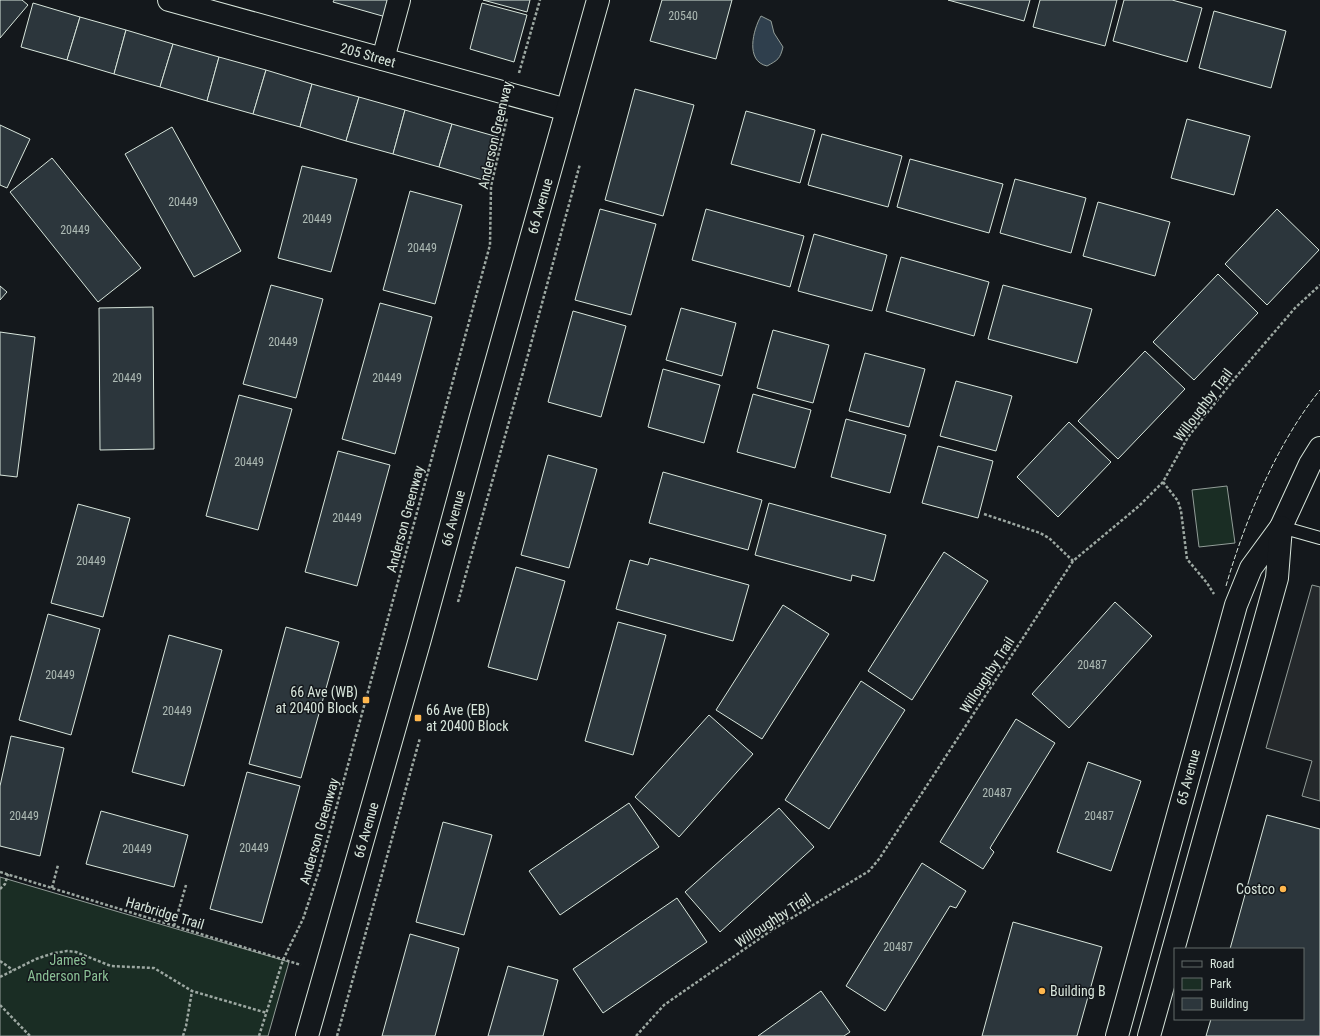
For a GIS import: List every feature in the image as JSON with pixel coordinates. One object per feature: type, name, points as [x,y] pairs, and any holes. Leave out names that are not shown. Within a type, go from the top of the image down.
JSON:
[{"type":"street","name":"205 Street","points":[[170,0],[567,110]]},
{"type":"street","points":[[383,59],[399,0]]},
{"type":"street","name":"66 Avenue","points":[[307,1036],[420,639],[598,0]]},
{"type":"street","name":"65 Avenue","points":[[1117,1036],[1236,605],[1250,568],[1281,527],[1310,464],[1320,448]]},
{"type":"street","name":"65 Avenue","points":[[1149,1036],[1277,578],[1281,527]]},
{"type":"lane","points":[[1281,527],[1320,538]]},
{"type":"path","name":"Anderson Greenway","points":[[259,1036],[283,960],[303,919],[319,871],[490,245],[491,186],[513,95],[540,0]]},
{"type":"path","points":[[456,607],[522,376],[581,158]]},
{"type":"path","name":"Willoughby Trail","points":[[636,1036],[664,1005],[772,930],[869,871],[879,859],[910,813],[1073,561],[1139,506],[1163,482],[1188,437],[1295,308],[1320,285]]},
{"type":"path","points":[[1163,482],[1178,501],[1181,511],[1187,559],[1207,583],[1215,596]]},
{"type":"path","points":[[984,514],[1040,533],[1049,538],[1073,561]]},
{"type":"path","points":[[337,1036],[421,733]]},
{"type":"path","points":[[52,888],[58,865]]},
{"type":"path","name":"Harbridge Trail","points":[[0,872],[325,972]]},
{"type":"path","points":[[0,888],[5,884],[8,874]]},
{"type":"path","points":[[174,926],[186,885]]},
{"type":"path","points":[[0,977],[36,959],[54,953],[67,951],[76,952],[111,966],[154,968],[192,991],[267,1012]]},
{"type":"path","points":[[0,961],[13,970]]},
{"type":"path","points":[[183,1036],[192,991]]},
{"type":"path","points":[[0,1005],[30,1036]]},
{"type":"green space","points":[[1227,486],[1235,543],[1199,547],[1192,490]]},
{"type":"green space","name":"James Anderson Park","points":[[0,877],[289,962],[268,1036],[0,1036]]},
{"type":"shaded area","points":[[1312,585],[1320,587],[1320,801],[1302,796],[1312,761],[1266,748]]},
{"type":"water","points":[[761,16],[771,21],[774,33],[783,47],[778,59],[767,66],[760,63],[753,52],[755,29]]},
{"type":"building","points":[[0,0],[22,0],[28,5],[0,38]]},
{"type":"building","points":[[334,0],[391,0],[386,17],[333,2]]},
{"type":"building","points":[[483,0],[530,0],[527,12]]},
{"type":"building","points":[[662,0],[732,0],[716,59],[650,41]]},
{"type":"building","points":[[948,0],[1030,0],[1024,21]]},
{"type":"building","points":[[1040,0],[1117,0],[1105,46],[1033,27]]},
{"type":"building","points":[[1124,0],[1172,0],[1202,8],[1187,62],[1113,41]]},
{"type":"building","points":[[33,3],[80,17],[67,60],[21,47]]},
{"type":"building","points":[[482,3],[527,15],[514,62],[470,49]]},
{"type":"building","points":[[1214,11],[1286,31],[1271,88],[1199,68]]},
{"type":"building","points":[[80,17],[126,30],[114,74],[67,60]]},
{"type":"building","points":[[126,30],[173,44],[160,87],[114,74]]},
{"type":"building","points":[[173,44],[219,57],[207,101],[160,87]]},
{"type":"building","points":[[219,57],[266,70],[253,114],[207,101]]},
{"type":"building","points":[[266,70],[312,84],[300,127],[253,114]]},
{"type":"building","points":[[312,84],[359,97],[346,141],[300,127]]},
{"type":"building","points":[[635,89],[694,105],[663,216],[605,200]]},
{"type":"building","points":[[359,97],[405,110],[393,154],[346,141]]},
{"type":"building","points":[[405,110],[452,124],[439,167],[393,154]]},
{"type":"building","points":[[746,111],[815,130],[800,183],[731,164]]},
{"type":"building","points":[[1187,119],[1250,136],[1234,195],[1171,178]]},
{"type":"building","points":[[452,124],[498,137],[486,181],[439,167]]},
{"type":"building","points":[[0,125],[30,139],[7,188],[0,185]]},
{"type":"building","points":[[172,127],[241,251],[194,277],[125,154]]},
{"type":"building","points":[[822,134],[902,156],[888,207],[808,185]]},
{"type":"building","points":[[52,158],[141,268],[98,302],[10,192]]},
{"type":"building","points":[[910,159],[1003,184],[989,233],[897,207]]},
{"type":"building","points":[[302,166],[357,179],[331,272],[278,258]]},
{"type":"building","points":[[1015,179],[1086,198],[1071,253],[1000,233]]},
{"type":"building","points":[[410,191],[462,205],[435,304],[383,290]]},
{"type":"building","points":[[1098,202],[1170,222],[1155,276],[1083,256]]},
{"type":"building","points":[[600,209],[656,224],[631,315],[575,300]]},
{"type":"building","points":[[706,209],[804,236],[790,287],[692,260]]},
{"type":"building","points":[[1277,209],[1319,250],[1267,305],[1225,264]]},
{"type":"building","points":[[814,234],[887,255],[872,311],[798,291]]},
{"type":"building","points":[[901,257],[989,282],[974,336],[886,311]]},
{"type":"building","points":[[1218,274],[1258,313],[1194,380],[1153,342]]},
{"type":"building","points":[[271,285],[323,299],[296,398],[243,384]]},
{"type":"building","points":[[1003,285],[1092,309],[1077,363],[988,339]]},
{"type":"building","points":[[0,286],[7,292],[0,300]]},
{"type":"building","points":[[380,303],[432,317],[395,454],[342,439]]},
{"type":"building","points":[[153,307],[154,449],[100,450],[99,308]]},
{"type":"building","points":[[681,308],[736,323],[722,376],[666,360]]},
{"type":"building","points":[[573,311],[626,326],[601,417],[548,402]]},
{"type":"building","points":[[773,330],[829,345],[813,403],[757,388]]},
{"type":"building","points":[[0,332],[35,337],[17,477],[0,475]]},
{"type":"building","points":[[1145,351],[1185,389],[1118,459],[1078,421]]},
{"type":"building","points":[[865,353],[925,369],[909,427],[849,411]]},
{"type":"building","points":[[663,369],[720,385],[704,443],[648,427]]},
{"type":"building","points":[[956,381],[1012,396],[996,451],[940,436]]},
{"type":"building","points":[[753,394],[811,410],[795,468],[737,452]]},
{"type":"building","points":[[239,395],[292,409],[258,530],[206,516]]},
{"type":"building","points":[[846,419],[906,435],[890,493],[831,477]]},
{"type":"building","points":[[1069,422],[1111,462],[1058,517],[1017,477]]},
{"type":"building","points":[[938,446],[993,461],[978,518],[922,503]]},
{"type":"building","points":[[338,451],[390,465],[357,586],[305,572]]},
{"type":"building","points":[[548,455],[597,469],[569,568],[521,555]]},
{"type":"building","points":[[663,472],[762,500],[748,550],[649,523]]},
{"type":"building","points":[[769,503],[886,535],[874,581],[852,575],[851,581],[755,555]]},
{"type":"building","points":[[78,504],[130,518],[103,617],[51,603]]},
{"type":"building","points":[[944,552],[988,581],[912,700],[868,671]]},
{"type":"building","points":[[650,558],[749,585],[733,641],[616,609],[630,560],[648,565]]},
{"type":"building","points":[[516,567],[565,581],[537,680],[488,667]]},
{"type":"building","points":[[1115,602],[1152,636],[1069,728],[1032,694]]},
{"type":"building","points":[[783,605],[829,634],[762,739],[716,710]]},
{"type":"building","points":[[48,614],[100,629],[71,735],[19,720]]},
{"type":"building","points":[[618,622],[666,635],[633,755],[585,741]]},
{"type":"building","points":[[286,627],[339,642],[301,778],[249,764]]},
{"type":"building","points":[[169,635],[222,650],[184,786],[132,772]]},
{"type":"building","points":[[861,681],[905,710],[829,829],[785,800]]},
{"type":"building","points":[[709,715],[753,754],[679,837],[635,797]]},
{"type":"building","points":[[1016,719],[1055,743],[990,848],[994,852],[983,869],[940,842]]},
{"type":"building","points":[[11,736],[64,748],[40,856],[0,846],[0,786]]},
{"type":"building","points":[[1088,762],[1141,781],[1111,871],[1057,852]]},
{"type":"building","points":[[247,772],[300,786],[262,923],[210,909]]},
{"type":"building","points":[[629,803],[659,847],[560,915],[529,871]]},
{"type":"building","points":[[779,808],[814,847],[720,932],[685,892]]},
{"type":"building","points":[[101,811],[188,835],[174,887],[86,864]]},
{"type":"building","name":"Costco","points":[[1267,815],[1320,829],[1320,1036],[1206,1036],[1211,1020],[1304,1020],[1304,948],[1230,948]]},
{"type":"building","points":[[443,822],[492,835],[464,935],[416,922]]},
{"type":"building","points":[[922,863],[966,891],[956,908],[950,906],[885,1011],[846,986]]},
{"type":"building","points":[[677,898],[707,942],[603,1013],[573,969]]},
{"type":"building","name":"Building B","points":[[1013,922],[1102,947],[1077,1036],[982,1036]]},
{"type":"building","points":[[410,934],[459,948],[435,1036],[382,1036]]},
{"type":"building","points":[[508,966],[558,980],[543,1036],[488,1036]]},
{"type":"building","points":[[821,991],[850,1032],[844,1036],[758,1036]]},
{"type":"fence","points":[[1226,586],[1243,535],[1264,483],[1290,434],[1304,411],[1320,390]]},
{"type":"place","name":"66 Ave (WB) at 20400 Block","points":[[366,700]]},
{"type":"place","name":"66 Ave (EB) at 20400 Block","points":[[418,718]]},
{"type":"place","name":"Costco","points":[[1283,889]]},
{"type":"place","name":"Building B","points":[[1042,991]]}]
